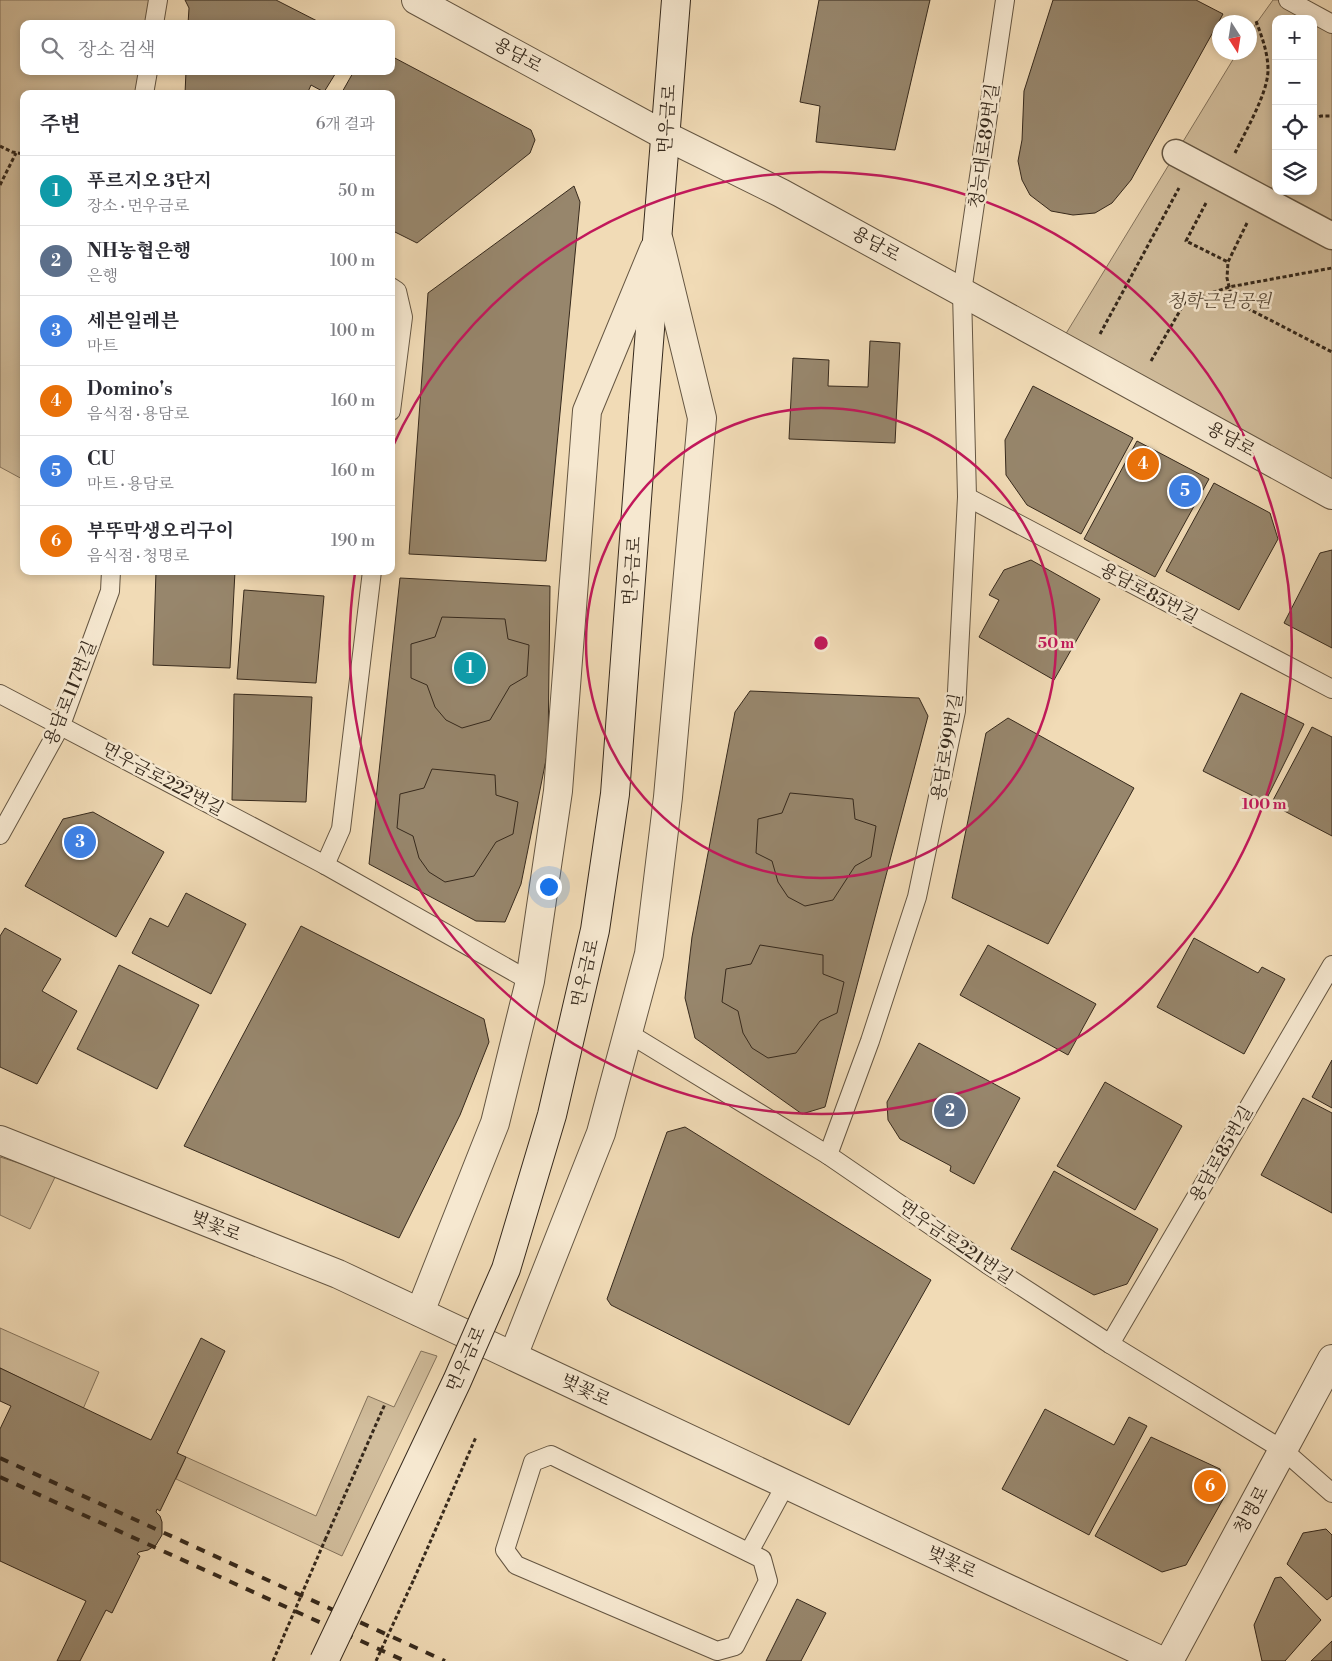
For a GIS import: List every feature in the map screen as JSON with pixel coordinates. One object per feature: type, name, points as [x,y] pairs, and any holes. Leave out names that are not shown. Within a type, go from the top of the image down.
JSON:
[{"type":"street","name":"용담로","points":[[416,0],[666,136],[781,193],[1332,495]]},
{"type":"street","name":"먼우금로","points":[[324,1661],[457,1381],[506,1269],[552,1115],[595,930],[616,794],[676,0]]},
{"type":"street","points":[[1176,153],[1332,236]]},
{"type":"street","name":"먼우금로","points":[[420,1312],[495,1123],[530,981],[558,791],[588,411],[658,238]]},
{"type":"street","name":"먼우금로","points":[[513,1356],[602,1133],[649,954],[668,797],[702,418],[658,238]]},
{"type":"street","name":"벚꽃로","points":[[0,1140],[338,1274],[1162,1661]]},
{"type":"street","name":"청명로","points":[[1169,1661],[1332,1359]]},
{"type":"lane","points":[[155,20],[158,0]]},
{"type":"lane","name":"청능대로89번길","points":[[962,292],[1005,0]]},
{"type":"lane","points":[[1288,0],[1332,24]]},
{"type":"lane","points":[[145,90],[147,75]]},
{"type":"lane","points":[[395,290],[397,291],[402,317],[395,377]]},
{"type":"lane","name":"용담로99번길","points":[[828,1156],[870,1041],[918,897],[956,710],[967,497],[962,292]]},
{"type":"lane","name":"용담로85번길","points":[[967,497],[1332,689]]},
{"type":"lane","name":"용담로117번길","points":[[0,835],[60,725],[110,591],[111,575]]},
{"type":"lane","points":[[325,864],[341,829],[372,575]]},
{"type":"lane","name":"먼우금로222번길","points":[[0,694],[325,864],[530,981]]},
{"type":"lane","name":"용담로85번길","points":[[1110,1344],[1332,965]]},
{"type":"lane","name":"먼우금로221번길","points":[[628,1033],[828,1156],[987,1264],[1110,1344],[1283,1450],[1332,1493]]},
{"type":"lane","points":[[551,1455],[749,1552],[762,1559],[768,1581],[735,1646],[717,1652],[516,1566],[505,1550],[533,1462],[551,1455]]},
{"type":"lane","points":[[749,1552],[786,1484]]},
{"type":"path","points":[[1222,178],[1259,103],[1268,72],[1265,44],[1257,24]]},
{"type":"path","points":[[1317,118],[1332,116]]},
{"type":"path","points":[[0,146],[20,154]]},
{"type":"path","points":[[0,185],[16,153]]},
{"type":"path","points":[[1086,360],[1180,187]]},
{"type":"path","points":[[1260,198],[1228,262],[1227,278],[1231,295],[1246,307],[1331,351]]},
{"type":"path","points":[[1207,201],[1186,241],[1228,262]]},
{"type":"path","points":[[1136,387],[1185,302],[1229,286],[1332,268]]},
{"type":"path","points":[[272,1661],[385,1404]]},
{"type":"path","points":[[376,1661],[476,1437]]},
{"type":"green space","points":[[0,0],[158,0],[155,20],[20,20],[20,75],[147,75],[145,90],[20,90],[20,478],[0,467]]},
{"type":"green space","name":"청학근린공원","points":[[1273,0],[1289,0],[1332,23],[1332,488],[1059,345],[1233,60],[1257,60],[1257,22]]},
{"type":"green space","points":[[0,1157],[56,1175],[30,1229],[0,1215]]},
{"type":"green space","points":[[0,1328],[99,1372],[83,1409],[0,1368]]},
{"type":"green space","points":[[421,1351],[437,1356],[342,1556],[176,1479],[186,1457],[316,1516],[368,1396],[394,1407]]},
{"type":"building","points":[[185,0],[276,0],[315,20],[188,20],[189,8]]},
{"type":"building","points":[[819,0],[930,0],[895,150],[816,142],[820,106],[800,102]]},
{"type":"building","points":[[1053,0],[1196,0],[1223,14],[1212,15],[1212,34],[1131,180],[1112,203],[1095,213],[1073,215],[1051,211],[1030,195],[1022,180],[1018,161],[1022,140],[1024,91]]},
{"type":"building","points":[[395,58],[531,130],[535,140],[530,153],[417,243],[395,232],[395,90],[343,90],[352,75],[395,75]]},
{"type":"building","points":[[186,75],[335,75],[325,90],[320,90],[311,85],[309,90],[185,90]]},
{"type":"building","points":[[574,186],[580,202],[546,561],[409,554],[428,293]]},
{"type":"building","points":[[870,341],[900,343],[895,443],[789,439],[793,358],[829,360],[828,386],[868,387]]},
{"type":"building","points":[[1033,386],[1133,438],[1081,534],[1027,505],[1006,475],[1005,440]]},
{"type":"building","points":[[1137,441],[1209,479],[1155,577],[1084,539]]},
{"type":"building","points":[[1214,483],[1270,513],[1278,539],[1239,610],[1166,571]]},
{"type":"building","points":[[1332,550],[1332,648],[1284,623],[1320,553]]},
{"type":"building","points":[[1031,560],[1100,599],[1054,680],[979,637],[999,600],[989,595],[1004,570]]},
{"type":"building","points":[[156,575],[235,575],[230,668],[153,665]]},
{"type":"building","points":[[400,578],[550,586],[548,750],[521,884],[505,922],[476,921],[369,864]]},
{"type":"building","points":[[244,590],[324,596],[316,683],[237,679]]},
{"type":"building","points":[[442,617],[505,619],[508,639],[529,645],[527,676],[510,686],[490,720],[462,728],[446,720],[435,707],[427,685],[411,678],[411,644],[435,637]]},
{"type":"building","points":[[750,691],[919,698],[928,716],[825,1107],[802,1114],[695,1038],[685,998],[692,937],[735,712]]},
{"type":"building","points":[[1241,693],[1304,724],[1265,802],[1203,771]]},
{"type":"building","points":[[234,694],[312,697],[306,802],[232,800]]},
{"type":"building","points":[[1008,718],[1134,788],[1048,944],[952,898],[986,733]]},
{"type":"building","points":[[1312,727],[1332,737],[1332,836],[1271,804]]},
{"type":"building","points":[[432,769],[495,775],[496,795],[518,802],[513,834],[496,842],[474,876],[445,882],[429,872],[419,858],[413,836],[397,828],[400,794],[424,788]]},
{"type":"building","points":[[790,793],[853,799],[855,819],[876,826],[871,857],[855,866],[833,900],[805,906],[788,897],[778,882],[772,861],[756,853],[758,819],[782,813]]},
{"type":"building","points":[[93,812],[164,852],[116,937],[25,886],[63,819]]},
{"type":"building","points":[[186,893],[246,924],[211,994],[132,953],[150,918],[168,927]]},
{"type":"building","points":[[301,926],[484,1019],[489,1042],[460,1115],[399,1238],[184,1146]]},
{"type":"building","points":[[5,928],[61,959],[42,991],[77,1011],[37,1084],[0,1067],[0,936]]},
{"type":"building","points":[[1194,938],[1258,973],[1262,967],[1285,979],[1244,1054],[1157,1007]]},
{"type":"building","points":[[760,945],[823,955],[823,974],[844,982],[837,1013],[820,1021],[796,1053],[768,1058],[752,1048],[743,1033],[738,1011],[722,1002],[726,969],[751,964]]},
{"type":"building","points":[[988,945],[1096,1004],[1068,1055],[960,995]]},
{"type":"building","points":[[119,965],[199,1005],[157,1089],[77,1049]]},
{"type":"building","points":[[919,1043],[1020,1098],[974,1184],[950,1171],[951,1166],[900,1139],[888,1120],[887,1102]]},
{"type":"building","points":[[1332,1060],[1332,1108],[1312,1097]]},
{"type":"building","points":[[1105,1082],[1182,1126],[1135,1210],[1057,1166]]},
{"type":"building","points":[[1303,1098],[1332,1113],[1332,1213],[1261,1175]]},
{"type":"building","points":[[685,1127],[931,1280],[849,1425],[611,1305],[607,1299],[667,1132]]},
{"type":"building","points":[[1054,1171],[1158,1229],[1127,1284],[1094,1295],[1011,1249]]},
{"type":"building","points":[[201,1338],[225,1351],[177,1453],[186,1457],[160,1511],[157,1509],[156,1512],[162,1522],[162,1535],[156,1545],[137,1554],[140,1556],[112,1613],[106,1610],[80,1661],[57,1661],[86,1601],[0,1561],[0,1429],[11,1406],[0,1401],[0,1368],[151,1440]]},
{"type":"building","points":[[1045,1409],[1114,1445],[1129,1417],[1147,1426],[1089,1535],[1002,1489]]},
{"type":"building","points":[[1151,1437],[1220,1469],[1226,1494],[1186,1565],[1162,1572],[1095,1536]]},
{"type":"building","points":[[1326,1529],[1332,1535],[1332,1596],[1327,1600],[1287,1564],[1303,1533]]},
{"type":"building","points":[[1281,1577],[1321,1620],[1285,1661],[1262,1661],[1254,1625],[1275,1578]]},
{"type":"building","points":[[797,1599],[826,1613],[801,1661],[766,1661]]},
{"type":"building","points":[[1332,1641],[1332,1661],[1311,1661]]},
{"type":"railway","points":[[0,1458],[445,1661]]},
{"type":"railway","points":[[0,1477],[405,1661]]},
{"type":"place","name":"Domino's","points":[[1143,464]]},
{"type":"place","name":"CU","points":[[1185,491]]},
{"type":"place","name":"푸르지오 3단지","points":[[470,668]]},
{"type":"place","name":"세븐일레븐","points":[[80,842]]},
{"type":"place","name":"NH농협은행","points":[[950,1111]]},
{"type":"place","name":"부뚜막생오리구이","points":[[1210,1486]]}]
